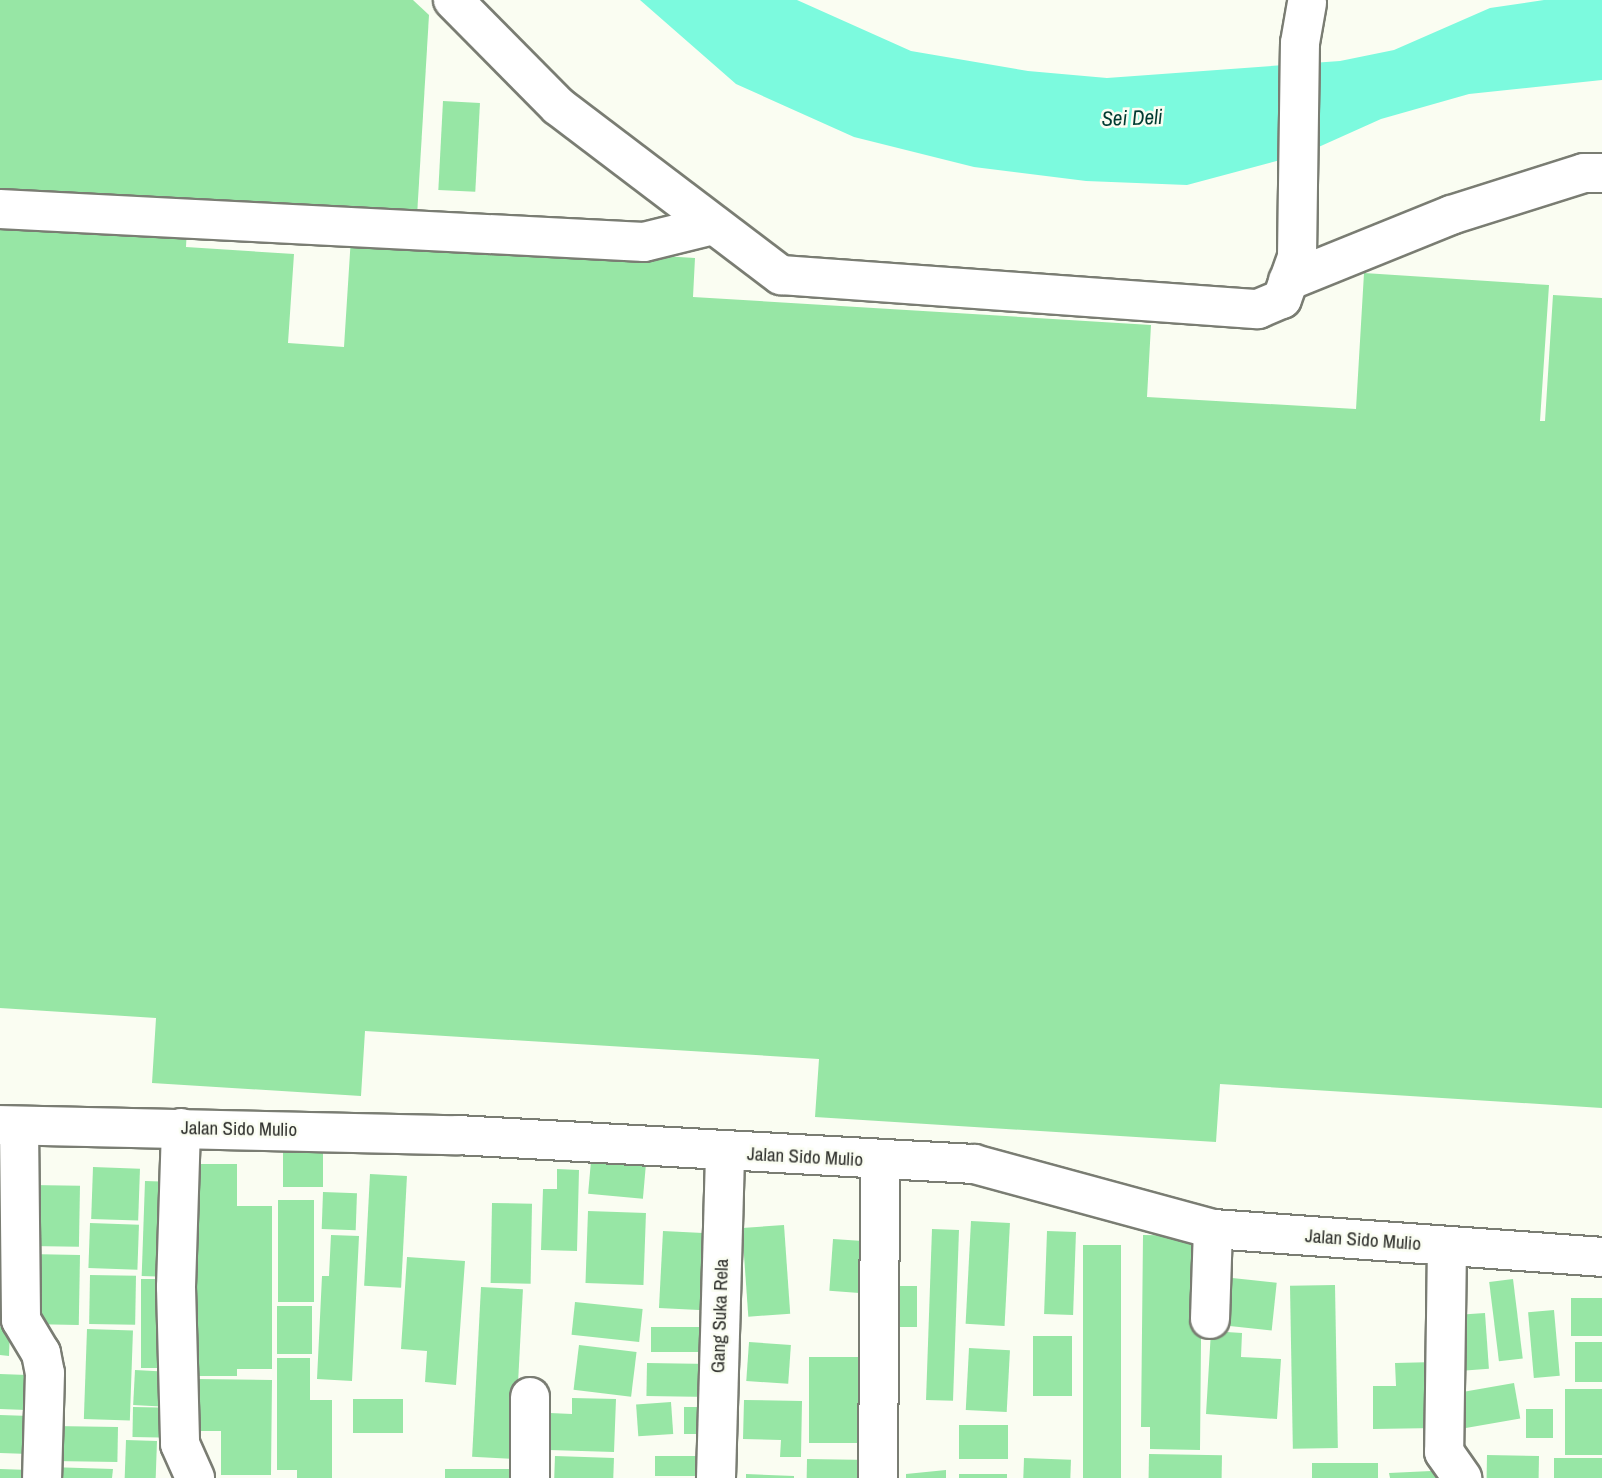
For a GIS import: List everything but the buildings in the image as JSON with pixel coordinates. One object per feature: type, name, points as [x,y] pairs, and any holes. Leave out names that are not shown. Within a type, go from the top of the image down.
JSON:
[{"type":"street","points":[[453,0],[558,106],[781,275],[1258,309],[1282,299],[1292,269],[1300,43],[1307,3]]},
{"type":"street","points":[[1292,269],[1584,173],[1602,173]]},
{"type":"street","points":[[0,209],[644,242],[713,225]]},
{"type":"street","points":[[10,1126],[21,1320],[41,1353],[45,1373],[42,1478]]},
{"type":"street","name":"Jalan Sido Mulio","points":[[10,1126],[457,1135],[725,1153],[974,1164],[1213,1229],[1602,1257]]},
{"type":"street","points":[[181,1128],[176,1287],[180,1444],[195,1478]]},
{"type":"street","name":"Gang Suka Rela","points":[[716,1478],[725,1153]]},
{"type":"street","points":[[878,1478],[880,1161]]},
{"type":"street","points":[[1210,1319],[1213,1229]]},
{"type":"street","points":[[1447,1246],[1444,1452],[1462,1478]]},
{"type":"street","points":[[530,1397],[530,1478]]},
{"type":"water","name":"Sei Deli","points":[[640,0],[797,0],[911,51],[1028,71],[1107,78],[1340,61],[1394,50],[1490,8],[1544,0],[1602,0],[1602,80],[1469,94],[1381,119],[1303,154],[1187,185],[1086,181],[974,167],[854,137],[736,84]]}]
